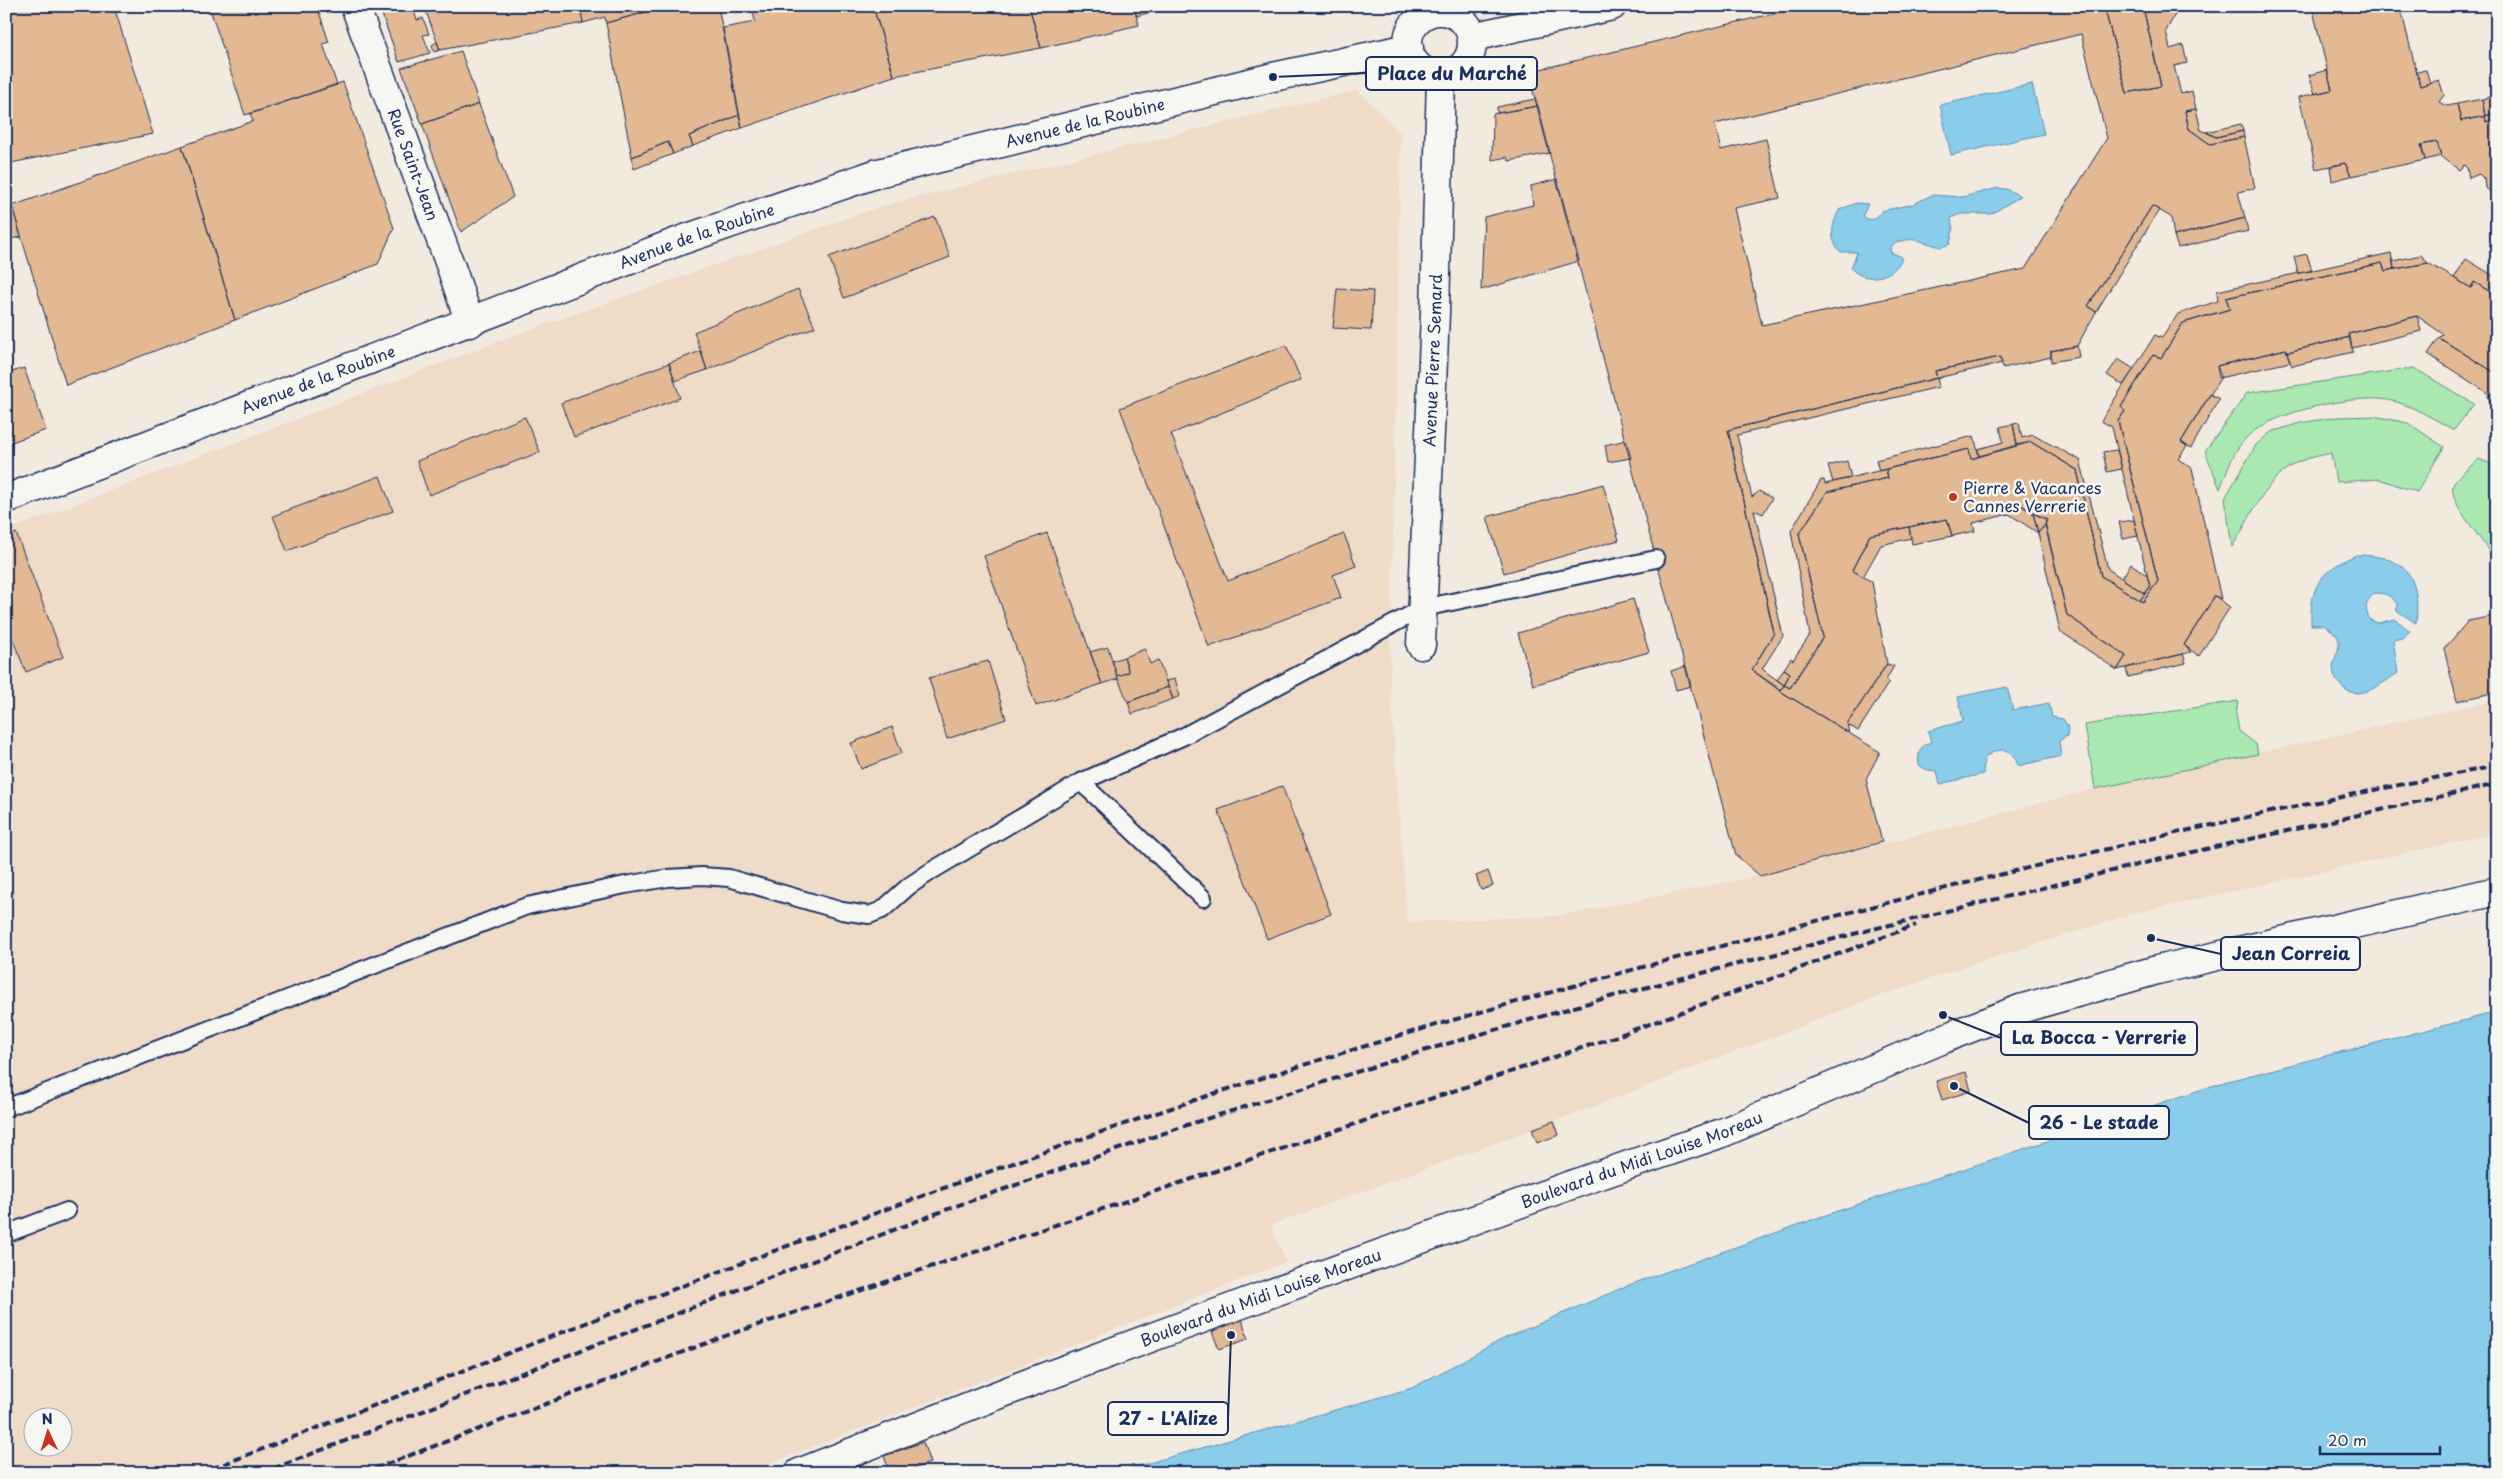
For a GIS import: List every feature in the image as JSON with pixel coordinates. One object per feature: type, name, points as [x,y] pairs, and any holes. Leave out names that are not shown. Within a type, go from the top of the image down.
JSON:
[{"type":"street","name":"Rue Saint-Jean","points":[[355,6],[449,261],[470,324]]},
{"type":"street","points":[[1472,37],[1612,6]]},
{"type":"street","points":[[1440,9],[1462,20],[1472,37],[1472,48],[1463,66],[1456,71],[1441,75],[1426,72],[1418,66],[1409,48],[1408,39],[1417,21],[1425,15],[1440,9]]},
{"type":"street","name":"Avenue de la Roubine","points":[[6,499],[470,324],[682,240],[878,173],[1273,78],[1409,48]]},
{"type":"street","name":"Avenue Pierre Semard","points":[[1421,645],[1435,314],[1441,75]]},
{"type":"street","name":"Boulevard du Midi Louise Moreau","points":[[800,1473],[1031,1382],[1258,1298],[1568,1186],[1722,1133],[1955,1034],[2020,1009],[2195,960],[2497,891]]},
{"type":"lane","points":[[6,1108],[527,906],[634,883],[702,876],[729,878],[842,911],[869,915],[882,910],[910,886],[933,870],[1081,782],[1184,736],[1423,608],[1656,559]]},
{"type":"lane","points":[[1081,782],[1203,898]]},
{"type":"lane","points":[[6,1234],[67,1211]]},
{"type":"shaded area","points":[[1358,90],[1401,134],[1390,683],[1407,922],[1558,916],[1760,876],[2095,789],[2497,700],[2497,833],[2135,913],[1957,969],[1860,1003],[1585,1110],[1271,1225],[1286,1262],[746,1473],[6,1473],[6,531],[507,338],[879,207]]},
{"type":"green space","points":[[2414,368],[2474,404],[2454,430],[2413,408],[2388,400],[2373,399],[2336,402],[2295,412],[2261,427],[2244,440],[2228,467],[2220,489],[2205,451],[2247,393]]},
{"type":"green space","points":[[2374,416],[2408,423],[2444,447],[2417,492],[2379,479],[2336,482],[2331,453],[2308,459],[2294,464],[2273,481],[2258,502],[2232,547],[2225,498],[2256,445],[2271,432],[2300,423],[2337,417]]},
{"type":"green space","points":[[2479,459],[2493,465],[2497,484],[2497,567],[2462,512],[2453,491],[2456,480]]},
{"type":"green space","points":[[2238,701],[2236,714],[2239,731],[2256,744],[2258,754],[2095,789],[2085,725]]},
{"type":"water","points":[[2032,84],[2044,134],[1951,155],[1940,105]]},
{"type":"water","points":[[1998,188],[2006,189],[2021,196],[1991,214],[1960,214],[1951,218],[1953,230],[1950,244],[1941,247],[1916,240],[1904,240],[1891,246],[1890,252],[1902,257],[1894,270],[1887,274],[1872,277],[1857,273],[1851,268],[1857,252],[1841,252],[1834,242],[1832,232],[1839,210],[1856,203],[1868,204],[1863,215],[1867,219],[1874,219],[1881,211],[1913,204],[1932,195],[1963,197]]},
{"type":"water","points":[[2356,555],[2387,559],[2398,564],[2412,580],[2416,592],[2417,606],[2416,623],[2396,610],[2398,606],[2389,596],[2375,593],[2369,599],[2366,609],[2370,620],[2378,623],[2395,619],[2410,631],[2402,638],[2393,640],[2398,673],[2377,687],[2354,693],[2340,685],[2334,675],[2333,665],[2339,645],[2337,637],[2324,625],[2311,625],[2311,611],[2315,589],[2320,581],[2334,567]]},
{"type":"water","points":[[2007,687],[2013,710],[2049,703],[2052,717],[2063,719],[2068,727],[2067,736],[2059,741],[2061,756],[2018,766],[2013,755],[2000,750],[1984,759],[1983,774],[1940,784],[1937,771],[1927,770],[1919,765],[1918,757],[1920,751],[1924,745],[1931,742],[1928,731],[1963,721],[1958,697]]},
{"type":"water","points":[[2497,1012],[2497,1473],[1114,1473],[1412,1388],[1503,1339],[1629,1285],[1823,1216],[2224,1082]]},
{"type":"building","points":[[6,6],[114,6],[153,134],[6,164]]},
{"type":"building","points":[[209,6],[317,6],[329,42],[323,44],[337,85],[245,115]]},
{"type":"building","points":[[379,6],[412,6],[417,20],[423,18],[429,34],[423,35],[430,53],[399,62]]},
{"type":"building","points":[[424,6],[580,6],[583,23],[440,50]]},
{"type":"building","points":[[580,6],[668,6],[606,23],[605,17],[583,23]]},
{"type":"building","points":[[668,6],[718,6],[739,115],[689,136],[693,146],[673,154],[668,142],[632,157],[606,23]]},
{"type":"building","points":[[752,6],[873,6],[894,76],[742,128],[723,28],[755,22]]},
{"type":"building","points":[[873,6],[1029,6],[1041,48],[894,76]]},
{"type":"building","points":[[1029,6],[1134,6],[1139,25],[1041,48]]},
{"type":"building","points":[[1134,6],[1160,6],[1161,10],[1136,16]]},
{"type":"building","points":[[1326,6],[1346,6],[1327,11]]},
{"type":"building","points":[[1805,6],[2104,6],[2127,93],[2161,86],[2143,7],[2186,6],[2177,11],[2166,31],[2170,49],[2183,45],[2187,63],[2174,66],[2181,94],[2192,91],[2196,109],[2185,111],[2189,129],[2210,144],[2244,137],[2255,188],[2238,192],[2245,218],[2174,236],[2171,217],[2152,206],[2088,306],[2096,312],[2077,346],[2051,351],[2051,357],[2003,368],[2000,357],[1935,371],[1937,378],[1728,430],[1774,633],[1752,670],[1780,691],[1880,752],[1866,779],[1882,842],[1760,876],[1736,855],[1528,72]],"holes":[[[2081,34],[2107,138],[2025,269],[1762,325],[1734,208],[1780,198],[1766,139],[1721,150],[1715,124]]]},
{"type":"building","points":[[2104,6],[2147,6],[2143,7],[2161,86],[2127,93]]},
{"type":"building","points":[[2292,6],[2312,6],[2313,7],[2293,11]]},
{"type":"building","points":[[2312,6],[2400,6],[2420,86],[2439,80],[2444,95],[2439,102],[2448,106],[2457,104],[2461,121],[2485,116],[2486,122],[2497,119],[2497,195],[2485,188],[2484,179],[2479,174],[2469,178],[2467,168],[2464,165],[2459,170],[2441,156],[2437,142],[2421,145],[2425,160],[2351,176],[2345,163],[2316,169],[2299,97],[2332,90]]},
{"type":"building","points":[[437,42],[440,50],[434,52],[432,45]]},
{"type":"building","points":[[461,51],[479,104],[422,124],[401,68]]},
{"type":"building","points":[[2327,70],[2332,90],[2315,94],[2309,75]]},
{"type":"building","points":[[2426,70],[2430,83],[2420,86],[2417,72]]},
{"type":"building","points":[[343,82],[394,228],[378,264],[235,320],[182,146],[253,121],[250,114]]},
{"type":"building","points":[[2497,95],[2497,113],[2485,116],[2482,99]]},
{"type":"building","points":[[1535,99],[1538,106],[1497,113],[1497,107]]},
{"type":"building","points":[[2482,99],[2485,116],[2461,121],[2457,104]]},
{"type":"building","points":[[479,104],[513,197],[461,232],[422,124]]},
{"type":"building","points":[[1538,106],[1550,153],[1509,161],[1507,157],[1492,160],[1493,114]]},
{"type":"building","points":[[2196,109],[2201,130],[2216,137],[2243,131],[2244,137],[2210,144],[2189,129],[2185,111]]},
{"type":"building","points":[[2497,113],[2497,119],[2486,122],[2485,116]]},
{"type":"building","points":[[739,115],[742,128],[693,146],[689,136]]},
{"type":"building","points":[[2241,124],[2243,131],[2216,137],[2206,132]]},
{"type":"building","points":[[668,142],[673,154],[634,169],[632,157]]},
{"type":"building","points":[[2437,142],[2441,156],[2425,160],[2421,145]]},
{"type":"building","points":[[182,146],[235,320],[66,385],[12,206]]},
{"type":"building","points":[[2345,163],[2351,176],[2332,181],[2330,167]]},
{"type":"building","points":[[1557,179],[1579,261],[1481,290],[1484,217],[1533,205],[1531,186]]},
{"type":"building","points":[[12,206],[21,237],[11,239],[6,222],[6,208]]},
{"type":"building","points":[[2152,206],[2159,210],[2096,312],[2088,306]]},
{"type":"building","points":[[935,217],[950,257],[844,298],[829,257]]},
{"type":"building","points":[[2245,218],[2248,231],[2178,248],[2174,236]]},
{"type":"building","points":[[2391,253],[2394,269],[2385,271],[2382,263],[2226,298],[2230,309],[2183,323],[2161,358],[2153,355],[2121,407],[2125,411],[2118,421],[2158,581],[2143,602],[2140,600],[2150,587],[2112,427],[2101,421],[2155,335],[2162,338],[2178,314],[2218,301],[2217,291]]},
{"type":"building","points":[[2307,254],[2312,271],[2298,273],[2294,257]]},
{"type":"building","points":[[2421,255],[2428,263],[2394,269],[2393,261]]},
{"type":"building","points":[[2466,259],[2497,278],[2497,296],[2474,282],[2471,288],[2454,278]]},
{"type":"building","name":"Pierre & Vacances Cannes Verrerie","points":[[2382,263],[2385,271],[2428,263],[2471,288],[2474,282],[2497,296],[2497,374],[2439,338],[2443,334],[2417,316],[2348,334],[2350,337],[2288,352],[2286,349],[2217,366],[2221,377],[2181,442],[2187,446],[2178,459],[2192,468],[2221,599],[2215,596],[2184,645],[2191,652],[2117,670],[2126,656],[2067,615],[2045,522],[2047,520],[2016,502],[2009,514],[1973,523],[1975,531],[1952,536],[1947,519],[1870,535],[1852,570],[1872,582],[1887,664],[1847,724],[1849,733],[1780,691],[1784,685],[1790,688],[1823,637],[1799,534],[1827,492],[1888,478],[1886,469],[1969,449],[1971,459],[2031,442],[2077,470],[2101,576],[2143,602],[2158,581],[2118,421],[2125,411],[2121,407],[2153,355],[2161,358],[2183,323],[2230,309],[2226,298]]},
{"type":"building","points":[[798,289],[815,327],[707,370],[694,332]]},
{"type":"building","points":[[1337,289],[1373,291],[1371,330],[1333,328]]},
{"type":"building","points":[[2417,316],[2421,331],[2352,348],[2348,334]]},
{"type":"building","points":[[2350,337],[2353,352],[2292,366],[2286,349],[2288,352]]},
{"type":"building","points":[[2439,338],[2497,374],[2497,389],[2492,396],[2428,354]]},
{"type":"building","points":[[1286,345],[1301,380],[1171,434],[1228,581],[1344,534],[1356,566],[1333,575],[1341,598],[1209,647],[1120,408]]},
{"type":"building","points":[[2077,346],[2079,357],[2051,362],[2051,351]]},
{"type":"building","points":[[2286,349],[2290,362],[2219,378],[2217,366]]},
{"type":"building","points":[[701,351],[707,370],[675,381],[669,363]]},
{"type":"building","points":[[2000,357],[2002,363],[1937,378],[1935,371]]},
{"type":"building","points":[[2118,359],[2134,369],[2123,385],[2107,375]]},
{"type":"building","points":[[669,363],[680,398],[574,437],[561,403]]},
{"type":"building","points":[[24,368],[46,430],[6,444],[6,374]]},
{"type":"building","points":[[1937,378],[1939,387],[1737,435],[1752,497],[1759,491],[1772,498],[1763,514],[1754,510],[1783,636],[1762,669],[1784,685],[1781,690],[1752,670],[1774,633],[1728,430]]},
{"type":"building","points":[[2497,389],[2497,431],[2488,395],[2492,396]]},
{"type":"building","points":[[2210,394],[2219,399],[2191,448],[2181,442]]},
{"type":"building","points":[[525,417],[540,452],[429,495],[417,461]]},
{"type":"building","points":[[2019,423],[2022,438],[2033,435],[2080,460],[2108,569],[2145,594],[2140,600],[2101,576],[2077,470],[2031,442],[2017,445],[2013,424]]},
{"type":"building","points":[[2013,424],[2017,445],[1979,456],[1978,449],[2003,442],[2000,427]]},
{"type":"building","points":[[1974,436],[1979,456],[1971,459],[1969,449],[1879,471],[1876,460]]},
{"type":"building","points":[[1626,440],[1631,458],[1608,462],[1605,445]]},
{"type":"building","points":[[2117,450],[2122,469],[2107,472],[2103,452]]},
{"type":"building","points":[[1847,461],[1851,478],[1833,482],[1828,466]]},
{"type":"building","points":[[1886,469],[1888,478],[1827,492],[1799,534],[1823,637],[1790,688],[1784,685],[1790,673],[1784,669],[1791,658],[1793,660],[1810,635],[1791,531],[1821,480],[1824,480],[1825,484]]},
{"type":"building","points":[[380,476],[393,511],[287,551],[273,516]]},
{"type":"building","points":[[1603,484],[1619,540],[1504,573],[1487,517]]},
{"type":"building","points":[[2016,502],[2033,513],[2038,533],[2009,514]]},
{"type":"building","points":[[2033,513],[2047,520],[2038,533]]},
{"type":"building","points":[[1947,519],[1952,536],[1912,544],[1909,527]]},
{"type":"building","points":[[2134,520],[2138,536],[2123,539],[2119,522]]},
{"type":"building","points":[[2045,525],[2067,615],[2126,656],[2117,670],[2060,631],[2038,533]]},
{"type":"building","points":[[1909,527],[1911,538],[1881,545],[1863,577],[1852,570],[1870,535]]},
{"type":"building","points":[[16,533],[63,657],[26,672],[6,623],[6,537]]},
{"type":"building","points":[[1047,533],[1102,684],[1036,706],[984,556]]},
{"type":"building","points":[[2131,564],[2147,575],[2150,587],[2145,594],[2122,578]]},
{"type":"building","points":[[2215,596],[2230,607],[2199,656],[2184,645]]},
{"type":"building","points":[[1633,599],[1649,652],[1533,685],[1518,633]]},
{"type":"building","points":[[2492,617],[2493,631],[2497,631],[2497,692],[2457,701],[2444,649],[2468,621]]},
{"type":"building","points":[[2492,617],[2497,620],[2497,631],[2493,631]]},
{"type":"building","points":[[1108,647],[1118,679],[1102,684],[1090,652]]},
{"type":"building","points":[[1145,649],[1150,664],[1158,660],[1168,687],[1128,702],[1117,676],[1129,672],[1124,657]]},
{"type":"building","points":[[2183,654],[2186,663],[2128,677],[2126,668]]},
{"type":"building","points":[[1124,657],[1129,672],[1117,676],[1112,661]]},
{"type":"building","points":[[988,661],[1006,719],[947,739],[929,678]]},
{"type":"building","points":[[1887,664],[1894,666],[1886,680],[1889,682],[1858,731],[1847,724]]},
{"type":"building","points":[[1686,666],[1691,686],[1676,690],[1671,671]]},
{"type":"building","points":[[1784,669],[1790,673],[1784,685],[1777,680]]},
{"type":"building","points":[[1175,679],[1180,696],[1173,699],[1166,681]]},
{"type":"building","points":[[1168,687],[1173,699],[1132,714],[1128,702]]},
{"type":"building","points":[[892,727],[902,753],[861,769],[851,743]]},
{"type":"building","points":[[1282,786],[1331,914],[1267,939],[1218,810]]},
{"type":"building","points":[[1488,871],[1493,886],[1481,890],[1476,876]]},
{"type":"building","points":[[1966,1072],[1971,1091],[1942,1100],[1936,1081]]},
{"type":"building","points":[[1554,1121],[1559,1135],[1537,1143],[1532,1129]]},
{"type":"building","points":[[1242,1319],[1248,1339],[1219,1349],[1212,1332]]},
{"type":"building","points":[[923,1442],[930,1463],[902,1473],[890,1473],[884,1456]]},
{"type":"railway","points":[[201,1473],[692,1282],[938,1190],[1186,1103],[1339,1054],[1647,966],[1974,881],[2235,820],[2497,766]]},
{"type":"railway","points":[[262,1473],[956,1206],[1190,1124],[1433,1048],[1602,999],[1869,930],[2157,860],[2497,784]]},
{"type":"railway","points":[[363,1473],[728,1335],[1617,1036],[1916,925]]},
{"type":"place","name":"Place du Marché","points":[[1273,77]]},
{"type":"place","name":"Pierre & Vacances Cannes Verrerie","points":[[1953,497]]},
{"type":"place","name":"Jean Correia","points":[[2151,938]]},
{"type":"place","name":"La Bocca - Verrerie","points":[[1943,1015]]},
{"type":"place","name":"26 - Le stade","points":[[1954,1086]]},
{"type":"place","name":"27 - L'Alize","points":[[1231,1335]]}]
